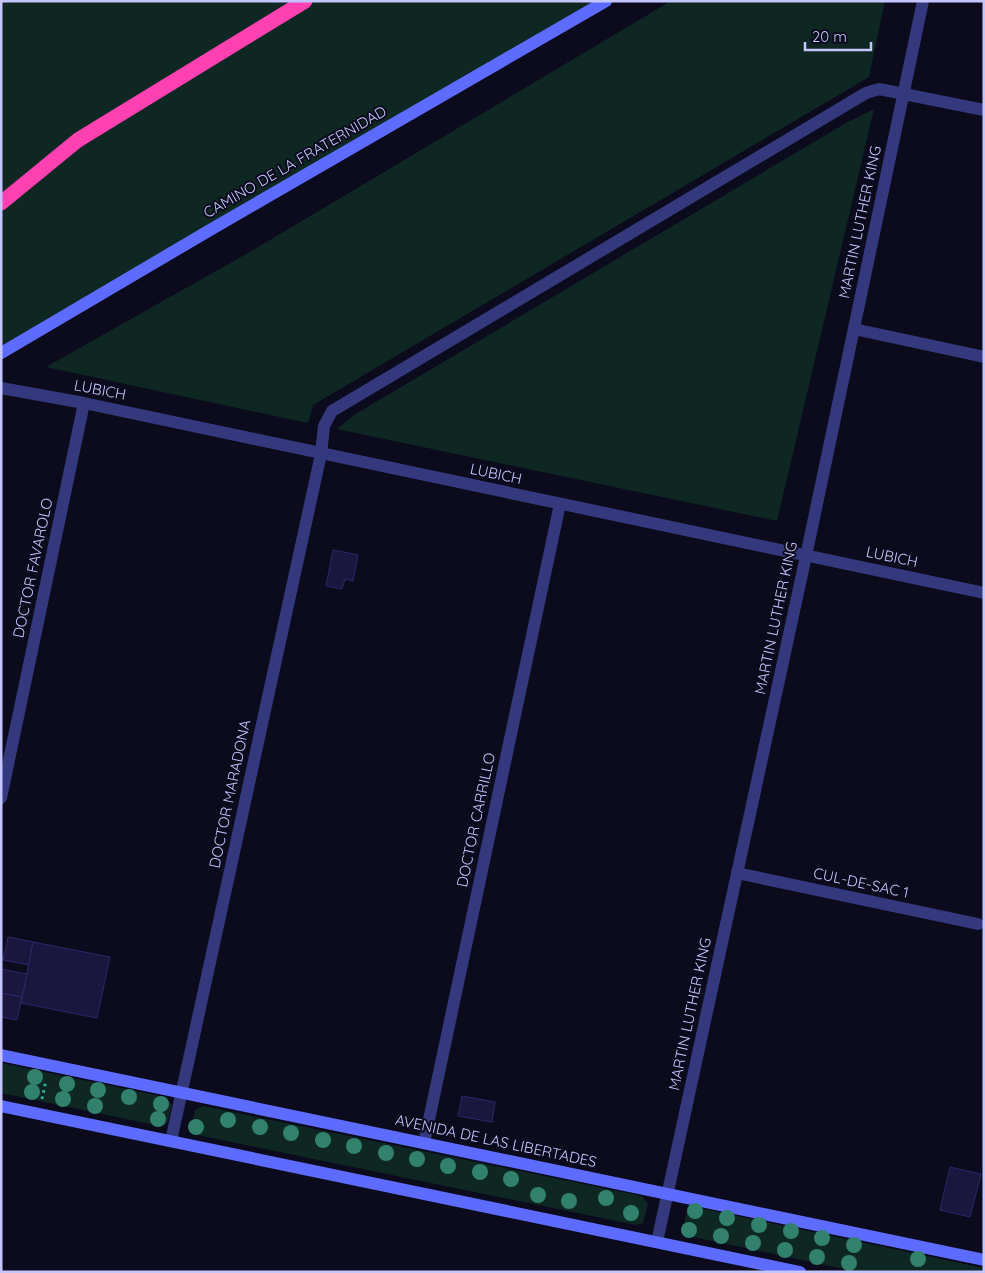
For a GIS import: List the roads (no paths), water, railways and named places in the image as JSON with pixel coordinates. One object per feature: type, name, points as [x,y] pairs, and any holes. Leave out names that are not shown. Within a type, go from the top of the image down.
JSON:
[{"type":"highway","points":[[1,203],[78,140],[305,1]]},
{"type":"main road","name":"CAMINO DE LA FRATERNIDAD","points":[[1,353],[606,1]]},
{"type":"main road","name":"AVENIDA DE LAS LIBERTADES","points":[[1,1055],[984,1260]]},
{"type":"main road","points":[[1,1106],[800,1272]]},
{"type":"street","name":"MARTIN LUTHER KING","points":[[657,1242],[806,556],[923,1]]},
{"type":"street","name":"DOCTOR MARADONA","points":[[171,1141],[321,454],[324,426],[332,411],[866,93],[878,89],[984,110]]},
{"type":"street","points":[[854,329],[984,357]]},
{"type":"street","name":"LUBICH","points":[[1,388],[84,403],[984,593]]},
{"type":"street","name":"DOCTOR FAVAROLO","points":[[1,798],[84,403]]},
{"type":"street","name":"DOCTOR CARRILLO","points":[[424,1143],[560,504]]},
{"type":"street","name":"CUL-DE-SAC 1","points":[[737,873],[978,924]]}]
